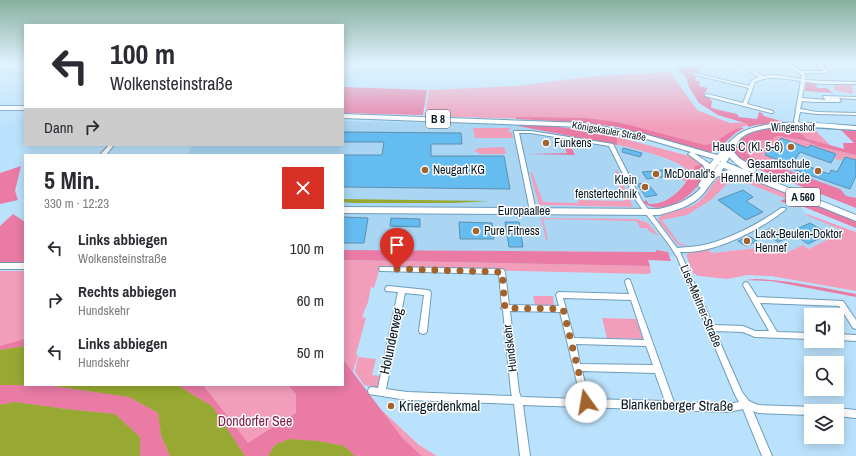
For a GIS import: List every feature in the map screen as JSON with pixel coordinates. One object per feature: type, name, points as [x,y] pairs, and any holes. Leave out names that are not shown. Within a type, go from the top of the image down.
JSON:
[{"type":"highway","points":[[730,153],[751,173]]},
{"type":"highway","name":"A 560","points":[[720,161],[856,212]]},
{"type":"highway","name":"A 560","points":[[751,173],[856,218]]},
{"type":"main road","points":[[0,108],[24,108]]},
{"type":"main road","name":"Königskauler Straße","points":[[344,116],[532,122],[599,127],[644,136],[684,147],[720,161]]},
{"type":"main road","name":"Königskauler Straße","points":[[532,122],[577,127],[641,140],[691,154]]},
{"type":"main road","name":"Wingenshof","points":[[720,161],[734,142],[743,134],[756,129],[773,126],[856,128]]},
{"type":"main road","points":[[720,161],[730,153],[734,142]]},
{"type":"main road","points":[[691,154],[706,164],[711,173],[751,173]]},
{"type":"main road","name":"B 8","points":[[691,154],[720,161]]},
{"type":"main road","name":"Europaallee","points":[[344,210],[648,212],[665,210],[682,206],[700,193],[711,173],[720,161]]},
{"type":"main road","points":[[0,266],[24,266]]},
{"type":"street","points":[[738,84],[750,87],[745,105]]},
{"type":"street","points":[[799,126],[796,122],[802,84]]},
{"type":"street","points":[[707,95],[771,112]]},
{"type":"street","points":[[800,99],[806,101],[856,98]]},
{"type":"street","points":[[798,110],[817,113],[856,114]]},
{"type":"street","name":"Lise-Meitner-Straße","points":[[533,211],[516,133],[519,131],[611,145],[640,202],[676,250],[739,395],[746,404],[767,456]]},
{"type":"street","points":[[104,154],[111,146]]},
{"type":"street","points":[[676,250],[699,249],[710,246],[771,218],[783,209]]},
{"type":"street","name":"Hundskehr","points":[[382,269],[502,272],[515,392],[518,401],[525,456]]},
{"type":"street","points":[[628,282],[670,406]]},
{"type":"street","points":[[746,285],[775,335]]},
{"type":"street","name":"Holunderweg","points":[[388,289],[428,293],[424,330]]},
{"type":"street","name":"Holunderweg","points":[[376,392],[402,290]]},
{"type":"street","points":[[586,402],[559,295],[634,296]]},
{"type":"street","points":[[755,300],[840,303],[856,326]]},
{"type":"street","points":[[505,308],[563,309]]},
{"type":"street","points":[[711,328],[743,329],[755,334],[804,336]]},
{"type":"street","points":[[844,338],[856,338]]},
{"type":"street","points":[[571,341],[649,343]]},
{"type":"street","points":[[578,367],[658,369]]},
{"type":"street","name":"Blankenberger Straße","points":[[376,392],[407,396],[728,408],[746,404],[758,409],[804,411]]},
{"type":"street","points":[[844,413],[856,414]]},
{"type":"shaded area","points":[[688,84],[699,84],[699,86],[708,88],[704,94],[712,101],[711,108],[737,114],[739,117],[757,119],[759,112],[764,116],[787,123],[789,125],[759,124],[748,127],[748,124],[718,115],[699,103]]},
{"type":"shaded area","points":[[806,84],[815,84],[818,88],[827,88],[833,93],[805,91]]},
{"type":"shaded area","points":[[344,87],[427,90],[423,115],[344,113]]},
{"type":"shaded area","points":[[516,117],[585,118],[617,122],[705,145],[715,142],[734,130],[744,128],[737,132],[714,152],[708,152],[618,127],[585,123],[516,119]]},
{"type":"shaded area","points":[[344,121],[517,124],[518,126],[593,139],[648,152],[686,168],[688,174],[681,178],[685,182],[673,197],[655,204],[649,204],[644,201],[643,202],[646,206],[675,203],[686,197],[693,157],[797,198],[788,198],[780,201],[795,207],[801,207],[807,214],[806,215],[845,231],[809,249],[803,245],[786,253],[775,246],[712,253],[709,250],[691,252],[686,255],[669,256],[668,252],[657,250],[657,252],[344,250],[344,154],[188,154],[192,146],[344,146]],"holes":[[[473,128],[511,130],[509,132],[475,138]],[[615,170],[633,207],[539,205],[532,172],[543,203],[578,203],[578,200],[624,201]]]},
{"type":"shaded area","points":[[517,124],[542,125],[605,134],[617,137],[617,145],[518,126]]},
{"type":"shaded area","points":[[766,129],[796,129],[807,139],[844,149],[843,143],[854,143],[841,130],[856,131],[856,155],[817,146],[807,141],[778,136],[771,141],[758,140],[760,144],[746,152],[751,157],[840,189],[846,196],[856,198],[856,208],[750,166],[734,156],[740,140],[749,134]]},
{"type":"shaded area","name":"Gesamtschule Hennef Meiersheide","points":[[796,135],[856,154],[856,201],[807,183],[746,143]]},
{"type":"shaded area","points":[[562,139],[568,140],[575,155],[527,154],[567,153]]},
{"type":"shaded area","points":[[703,164],[707,170],[693,191],[683,200],[669,206],[662,207],[649,206],[643,202],[646,200],[649,204],[657,203],[671,197],[682,187],[695,166]]},
{"type":"shaded area","points":[[21,166],[15,191],[18,200],[0,204],[0,173]]},
{"type":"shaded area","points":[[788,198],[797,198],[856,221],[856,228],[804,207],[795,207],[780,201]]},
{"type":"shaded area","points":[[344,199],[489,201],[454,203],[344,202]]},
{"type":"shaded area","points":[[13,214],[24,221],[24,264],[0,264],[0,226]]},
{"type":"shaded area","points":[[344,250],[656,252],[656,250],[668,252],[671,261],[648,260],[650,266],[344,260]]},
{"type":"shaded area","points":[[756,279],[781,281],[856,294],[856,297],[771,281],[745,280]]},
{"type":"shaded area","points":[[24,339],[24,346],[0,350],[0,346]]},
{"type":"shaded area","points":[[24,346],[24,385],[0,385],[0,350]]},
{"type":"shaded area","points":[[344,360],[403,439],[422,456],[355,456],[344,446],[318,441],[289,439],[275,445],[268,456],[245,456],[212,406],[179,386],[204,386],[248,443],[296,413],[296,394],[289,386],[344,386]]},
{"type":"shaded area","points":[[0,385],[53,386],[129,397],[158,413],[161,435],[170,456],[140,456],[140,437],[115,414],[15,402],[0,405]]},
{"type":"shaded area","points":[[53,386],[179,386],[212,406],[245,456],[170,456],[161,435],[158,413],[129,397]]},
{"type":"shaded area","points":[[15,402],[115,414],[140,437],[140,456],[0,456],[0,405]]},
{"type":"shaded area","name":"Dondorfer See","points":[[289,439],[318,441],[344,446],[355,456],[268,456],[275,445]]},
{"type":"green space","points":[[530,84],[679,84],[697,110],[730,123],[766,122],[769,124],[744,126],[708,149],[600,121],[425,116],[429,90]]},
{"type":"green space","points":[[834,84],[853,84],[852,94],[834,90]]},
{"type":"green space","points":[[473,128],[511,128],[508,131],[512,133],[513,138],[475,138]]},
{"type":"green space","points":[[796,129],[814,129],[831,146],[807,139]]},
{"type":"green space","points":[[778,136],[807,141],[817,146],[856,155],[856,160],[845,156],[842,160],[835,159],[837,154],[809,145],[807,147],[781,138],[775,145],[796,153],[796,157],[770,147],[764,155],[786,163],[787,167],[792,171],[751,157],[746,152],[751,147],[755,147],[758,140],[771,141]]},
{"type":"green space","points":[[617,137],[693,157],[703,164],[695,166],[692,174],[685,182],[681,178],[688,175],[688,171],[683,167],[666,158],[633,148],[617,145]]},
{"type":"green space","points":[[504,147],[506,154],[481,154],[474,151],[478,148]]},
{"type":"green space","points":[[615,170],[617,170],[633,207],[539,205],[530,172],[532,172],[543,202],[578,203],[578,200],[624,201]]},
{"type":"green space","points":[[724,174],[743,175],[797,198],[785,198],[739,180],[731,180],[711,200],[687,215],[662,220],[679,243],[689,246],[678,245],[658,219],[664,215],[699,202],[716,180]]},
{"type":"green space","points":[[807,214],[856,232],[856,291],[771,276],[747,275],[728,279],[698,276],[693,273],[686,255],[691,252],[709,250],[712,253],[776,246],[786,253],[803,245],[809,249],[844,231],[806,215]]},
{"type":"green space","points":[[541,218],[637,219],[648,223],[659,236],[649,231],[647,228],[640,228],[637,221],[543,219],[548,240],[546,240]]},
{"type":"green space","points":[[344,260],[650,266],[651,273],[646,274],[383,268],[379,271],[374,288],[371,287],[368,302],[362,317],[366,318],[356,354],[358,355],[353,372],[344,360]]},
{"type":"green space","name":"Dondorfer See","points":[[0,271],[24,271],[24,386],[344,385],[360,390],[419,445],[437,456],[0,456]]},
{"type":"green space","points":[[533,296],[553,296],[554,306],[535,305]]},
{"type":"green space","points":[[602,318],[636,319],[643,339],[607,338]]},
{"type":"green space","points":[[358,357],[376,359],[372,375],[380,376],[378,388],[364,385],[355,372]]},
{"type":"building","name":"Neugart KG","points":[[344,132],[461,133],[462,144],[431,144],[431,156],[504,156],[510,189],[344,187],[344,155],[382,155],[384,142],[344,142]]},
{"type":"building","points":[[781,138],[808,148],[810,145],[836,154],[831,163],[800,152],[794,161],[829,174],[831,170],[837,172],[845,157],[856,160],[856,176],[850,189],[789,168],[791,165],[765,155],[770,148],[774,149]]},
{"type":"building","points":[[623,148],[642,153],[640,157],[622,152]]},
{"type":"building","name":"McDonald's","points":[[664,170],[669,176],[647,179],[642,172]]},
{"type":"building","name":"Klein fenstertechnik","points":[[647,183],[657,195],[646,197],[637,184]]},
{"type":"building","points":[[743,190],[753,197],[746,201],[763,212],[746,220],[718,200]]},
{"type":"building","points":[[344,217],[368,218],[364,243],[344,243]]},
{"type":"building","points":[[391,218],[420,219],[420,227],[390,226]]},
{"type":"building","name":"Pure Fitness","points":[[459,222],[492,223],[494,239],[460,239]]},
{"type":"building","points":[[505,222],[519,222],[523,247],[509,247]]},
{"type":"building","points":[[810,223],[828,234],[808,244],[790,232]]},
{"type":"building","points":[[771,228],[787,238],[778,242],[763,232]]},
{"type":"building","name":"Lack-Beulen-Doktor Hennef","points":[[749,236],[757,241],[746,246],[738,241]]},
{"type":"building","points":[[386,241],[411,241],[411,248],[386,247]]},
{"type":"place","name":"Funkens","points":[[546,143]]},
{"type":"place","name":"Haus C (Kl. 5-6)","points":[[791,147]]},
{"type":"place","name":"Neugart KG","points":[[425,170]]},
{"type":"place","name":"Gesamtschule Hennef Meiersheide","points":[[818,171]]},
{"type":"place","name":"McDonald's","points":[[656,174]]},
{"type":"place","name":"Klein fenstertechnik","points":[[645,187]]},
{"type":"place","name":"Pure Fitness","points":[[476,231]]},
{"type":"place","name":"Lack-Beulen-Doktor Hennef","points":[[747,241]]},
{"type":"place","name":"Kriegerdenkmal","points":[[391,406]]},
{"type":"route","points":[[397,269],[502,272],[505,308],[563,309],[586,402]]}]
